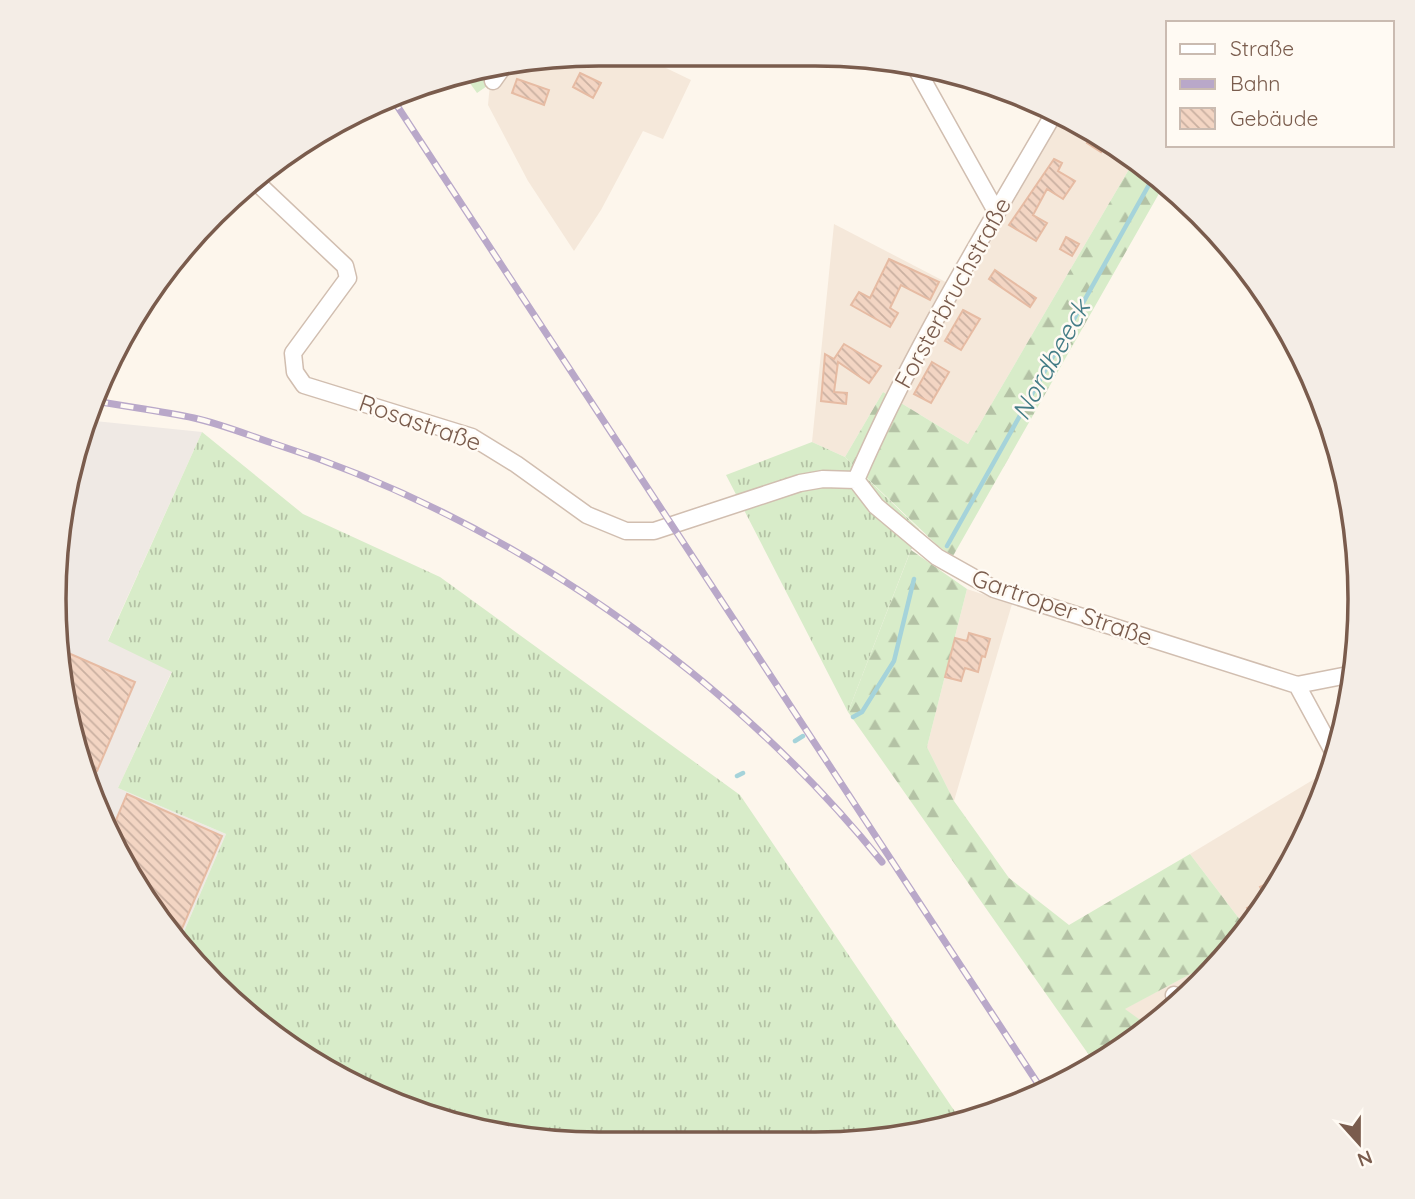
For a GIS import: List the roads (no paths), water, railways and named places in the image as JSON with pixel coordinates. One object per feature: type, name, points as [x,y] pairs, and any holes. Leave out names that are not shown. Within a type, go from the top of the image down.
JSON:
[{"type":"street","points":[[493,81],[496,77]]},
{"type":"street","points":[[921,78],[997,214]]},
{"type":"street","name":"Forsterbruchstraße","points":[[856,480],[877,431],[1050,121]]},
{"type":"street","name":"Rosastraße","points":[[262,188],[345,266],[348,272],[348,278],[293,353],[295,372],[304,385],[472,437],[516,464],[587,515],[626,531],[654,531],[800,483],[823,479],[856,480]]},
{"type":"street","name":"Gartroper Straße","points":[[856,480],[876,506],[937,556],[993,589],[1297,685]]},
{"type":"street","points":[[1328,743],[1297,685],[1343,676]]},
{"type":"waterway","name":"Nordbeeck","points":[[947,546],[1149,184]]},
{"type":"waterway","name":"Nordbeeck","points":[[853,717],[862,712],[894,661],[914,579]]},
{"type":"waterway","name":"Nordbeeck","points":[[795,741],[803,736]]},
{"type":"waterway","name":"Nordbeeck","points":[[737,776],[743,773]]},
{"type":"railway","points":[[398,106],[1038,1084]]},
{"type":"railway","points":[[105,403],[224,426],[361,475],[446,514],[528,559],[608,610],[684,666],[755,727],[821,793],[882,862]]}]
